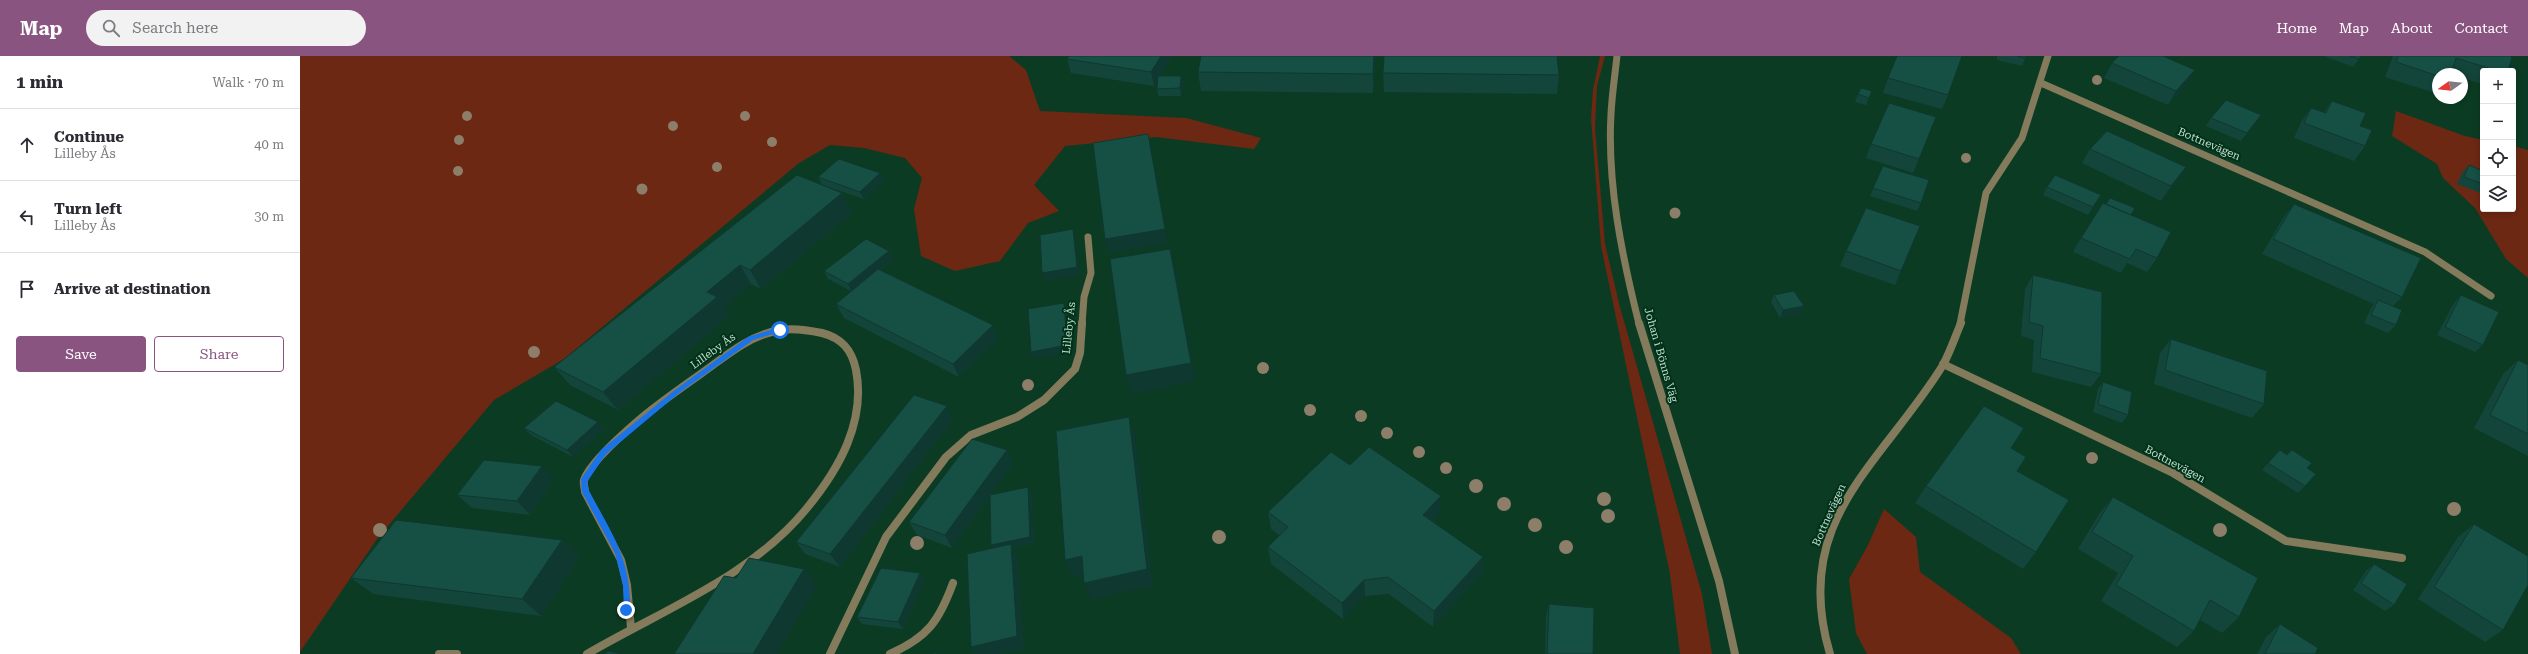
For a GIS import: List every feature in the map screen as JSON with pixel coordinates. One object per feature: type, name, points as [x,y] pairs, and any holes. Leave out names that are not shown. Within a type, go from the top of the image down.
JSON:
[{"type":"street","name":"Johan i Bönns Väg","points":[[1616,56],[1610,94],[1609,154],[1614,207],[1619,238],[1646,348],[1712,559],[1735,654]]},
{"type":"street","name":"Bottnevägen","points":[[1830,654],[1824,634],[1819,591],[1824,548],[1849,493],[1943,364],[1963,318],[1986,193],[2022,138],[2041,83],[2048,56]]},
{"type":"street","name":"Bottnevägen","points":[[2041,83],[2425,252],[2491,296]]},
{"type":"street","name":"Lilleby Ås","points":[[830,654],[886,537],[946,456],[971,436],[1017,417],[1044,400],[1076,369],[1080,353],[1084,297],[1091,273],[1088,237]]},
{"type":"street","name":"Lilleby Ås","points":[[587,654],[631,628],[722,580],[773,544],[811,506],[830,478],[849,442],[858,412],[860,379],[851,353],[838,338],[810,331],[780,330],[750,338],[677,392],[603,452],[584,481],[585,492],[618,553],[627,585],[626,610],[631,628]]},
{"type":"street","name":"Bottnevägen","points":[[1943,364],[2173,473],[2286,541],[2402,558]]},
{"type":"street","points":[[890,654],[925,636],[941,615],[953,584]]},
{"type":"street","points":[[439,654],[457,654]]},
{"type":"shaded area","points":[[300,56],[1009,56],[1026,70],[1040,111],[1186,118],[1261,138],[1254,149],[1156,137],[1065,146],[1034,185],[1059,211],[1028,223],[1000,261],[955,271],[921,256],[914,209],[922,178],[905,158],[864,148],[830,145],[799,163],[564,359],[494,400],[377,539],[300,652]]},
{"type":"shaded area","points":[[1600,56],[1605,56],[1597,86],[1595,128],[1605,244],[1620,307],[1702,594],[1712,654],[1680,654],[1670,574],[1601,246],[1591,118],[1593,90]]},
{"type":"shaded area","points":[[2396,111],[2465,136],[2480,139],[2480,212],[2516,212],[2516,147],[2528,150],[2528,278],[2506,259],[2475,208],[2443,178],[2437,164],[2392,136]]},
{"type":"shaded area","points":[[1884,509],[1916,537],[1920,572],[2011,638],[2021,654],[1867,654],[1856,633],[1849,579],[1868,545]]},
{"type":"building","points":[[1069,56],[1161,56],[1151,72],[1067,59]]},
{"type":"building","points":[[1201,56],[1374,56],[1373,74],[1198,72]]},
{"type":"building","points":[[1384,56],[1557,56],[1559,75],[1383,73]]},
{"type":"building","points":[[1897,56],[1962,56],[1948,95],[1888,78]]},
{"type":"building","points":[[2119,56],[2163,56],[2195,70],[2176,91],[2112,63]]},
{"type":"building","points":[[2350,56],[2361,56],[2359,59]]},
{"type":"building","points":[[2398,56],[2512,57],[2509,68],[2488,68],[2456,58],[2453,68],[2432,68],[2432,74],[2396,62]]},
{"type":"building","points":[[1158,76],[1181,76],[1180,88],[1157,89]]},
{"type":"building","points":[[1861,88],[1872,91],[1869,98],[1858,94]]},
{"type":"building","points":[[2226,100],[2261,115],[2247,133],[2211,118]]},
{"type":"building","points":[[2332,101],[2366,113],[2360,126],[2372,130],[2365,146],[2304,123],[2311,108],[2326,113]]},
{"type":"building","points":[[1889,103],[1936,117],[1919,159],[1871,144]]},
{"type":"building","points":[[2107,131],[2186,167],[2171,186],[2090,149]]},
{"type":"building","points":[[1148,134],[1165,229],[1105,239],[1093,143]]},
{"type":"building","points":[[839,159],[880,173],[860,192],[818,177]]},
{"type":"building","points":[[2469,165],[2480,170],[2480,183],[2464,177]]},
{"type":"building","points":[[1883,166],[1929,180],[1921,203],[1873,188]]},
{"type":"building","points":[[797,175],[842,193],[750,270],[740,265],[707,292],[717,297],[603,392],[554,367]]},
{"type":"building","points":[[2055,175],[2101,195],[2093,207],[2047,187]]},
{"type":"building","points":[[2110,198],[2135,208],[2131,215],[2106,204]]},
{"type":"building","points":[[2103,203],[2171,232],[2157,258],[2136,249],[2130,259],[2081,238]]},
{"type":"building","points":[[2294,204],[2421,258],[2402,297],[2273,239]]},
{"type":"building","points":[[1866,208],[1920,226],[1901,271],[1846,251]]},
{"type":"building","points":[[1073,229],[1077,267],[1042,273],[1040,235]]},
{"type":"building","points":[[866,239],[889,251],[848,284],[824,271]]},
{"type":"building","points":[[1170,249],[1191,363],[1126,375],[1110,259]]},
{"type":"building","points":[[878,269],[993,325],[953,364],[836,304]]},
{"type":"building","points":[[2033,275],[2102,292],[2101,374],[2040,358],[2043,326],[2029,322]]},
{"type":"building","points":[[1794,291],[1804,306],[1783,310],[1774,295]]},
{"type":"building","points":[[2461,295],[2499,312],[2483,345],[2445,327]]},
{"type":"building","points":[[2378,300],[2402,310],[2396,325],[2371,315]]},
{"type":"building","points":[[1064,303],[1067,345],[1031,352],[1028,309]]},
{"type":"building","points":[[2171,339],[2267,371],[2264,404],[2165,370]]},
{"type":"building","points":[[2518,360],[2528,365],[2528,434],[2490,415]]},
{"type":"building","points":[[2103,382],[2132,392],[2128,415],[2098,404]]},
{"type":"building","points":[[914,395],[947,406],[830,554],[796,542]]},
{"type":"building","points":[[556,401],[598,422],[567,450],[524,428]]},
{"type":"building","points":[[1984,406],[2024,428],[2011,448],[2026,457],[2017,471],[2069,500],[2036,552],[1926,486]]},
{"type":"building","points":[[1129,417],[1147,569],[1084,583],[1082,556],[1065,560],[1056,431]]},
{"type":"building","points":[[972,439],[1007,450],[945,535],[909,522]]},
{"type":"building","points":[[1369,447],[1441,496],[1423,515],[1483,557],[1434,611],[1388,577],[1364,580],[1342,603],[1268,547],[1288,527],[1268,512],[1331,452],[1350,465]]},
{"type":"building","points":[[2280,450],[2287,455],[2292,450],[2312,463],[2307,468],[2316,474],[2305,486],[2268,463]]},
{"type":"building","points":[[484,460],[542,466],[517,501],[457,495]]},
{"type":"building","points":[[1028,487],[1030,537],[991,545],[990,495]]},
{"type":"building","points":[[2113,497],[2258,578],[2239,617],[2210,600],[2194,631],[2116,585],[2133,556],[2092,532]]},
{"type":"building","points":[[396,520],[562,540],[522,599],[351,578]]},
{"type":"building","points":[[2474,524],[2528,556],[2528,585],[2503,630],[2434,587]]},
{"type":"building","points":[[1011,544],[1017,636],[971,647],[967,554]]},
{"type":"building","points":[[749,558],[804,569],[753,654],[674,654],[724,576],[736,578]]},
{"type":"building","points":[[2374,564],[2407,584],[2394,605],[2361,583]]},
{"type":"building","points":[[881,568],[920,573],[898,622],[857,617]]},
{"type":"building","points":[[1549,604],[1594,608],[1593,654],[1547,654]]},
{"type":"building","points":[[2280,624],[2318,648],[2315,654],[2265,654]]},
{"type":"building","points":[[608,651],[622,654],[605,654]]},
{"type":"route","points":[[626,610],[627,585],[618,553],[585,492],[584,481],[603,452],[630,428],[750,338],[780,330]]}]
